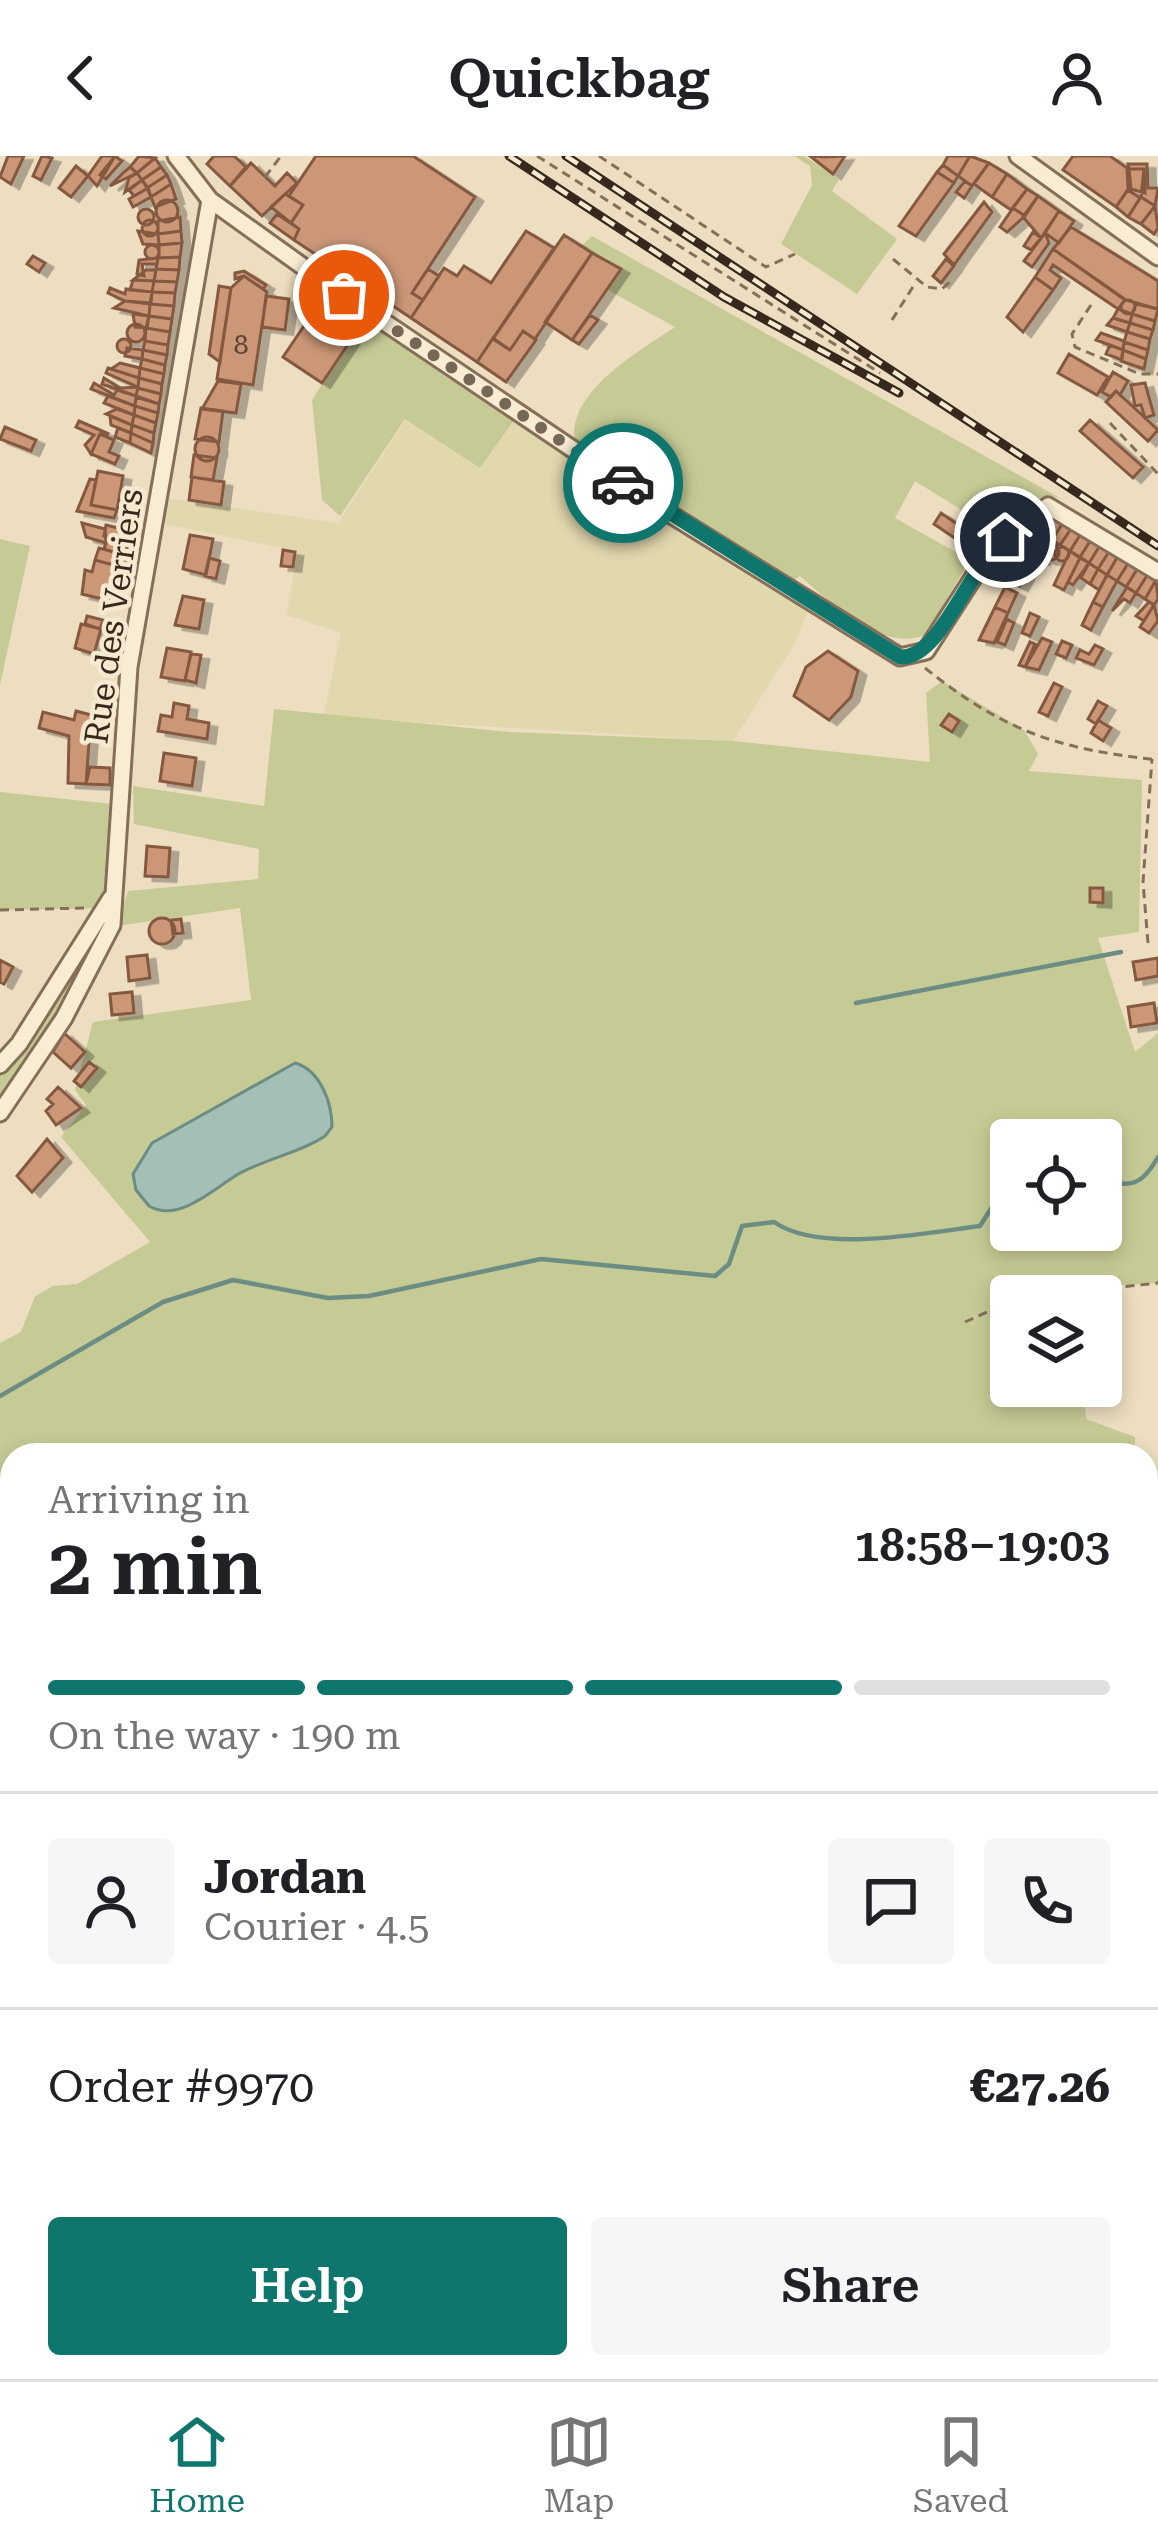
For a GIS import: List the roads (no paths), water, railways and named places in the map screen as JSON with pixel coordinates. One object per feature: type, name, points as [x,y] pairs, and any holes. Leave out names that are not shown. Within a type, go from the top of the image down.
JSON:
[{"type":"street","points":[[176,156],[210,200],[657,506],[890,652],[912,658],[931,645],[992,547],[1048,506],[1158,572]]},
{"type":"street","points":[[1018,156],[1158,257]]},
{"type":"street","name":"Rue des Verriers","points":[[0,1065],[20,1044],[109,902],[129,667],[210,200]]},
{"type":"street","points":[[0,1113],[93,966],[112,925],[109,902]]},
{"type":"water","points":[[295,1063],[311,1072],[327,1098],[332,1127],[325,1136],[246,1170],[183,1208],[149,1206],[136,1190],[133,1174],[152,1143]]},
{"type":"waterway","points":[[856,1003],[1121,952]]},
{"type":"waterway","points":[[1122,1184],[1147,1174],[1158,1157]]},
{"type":"waterway","points":[[0,1396],[163,1302],[233,1280],[328,1298],[369,1296],[541,1259],[715,1276],[729,1264],[742,1226],[774,1222],[818,1237],[874,1239],[980,1226],[990,1210]]},
{"type":"railway","points":[[509,156],[724,297],[899,393]]},
{"type":"railway","points":[[566,156],[1158,546]]}]
